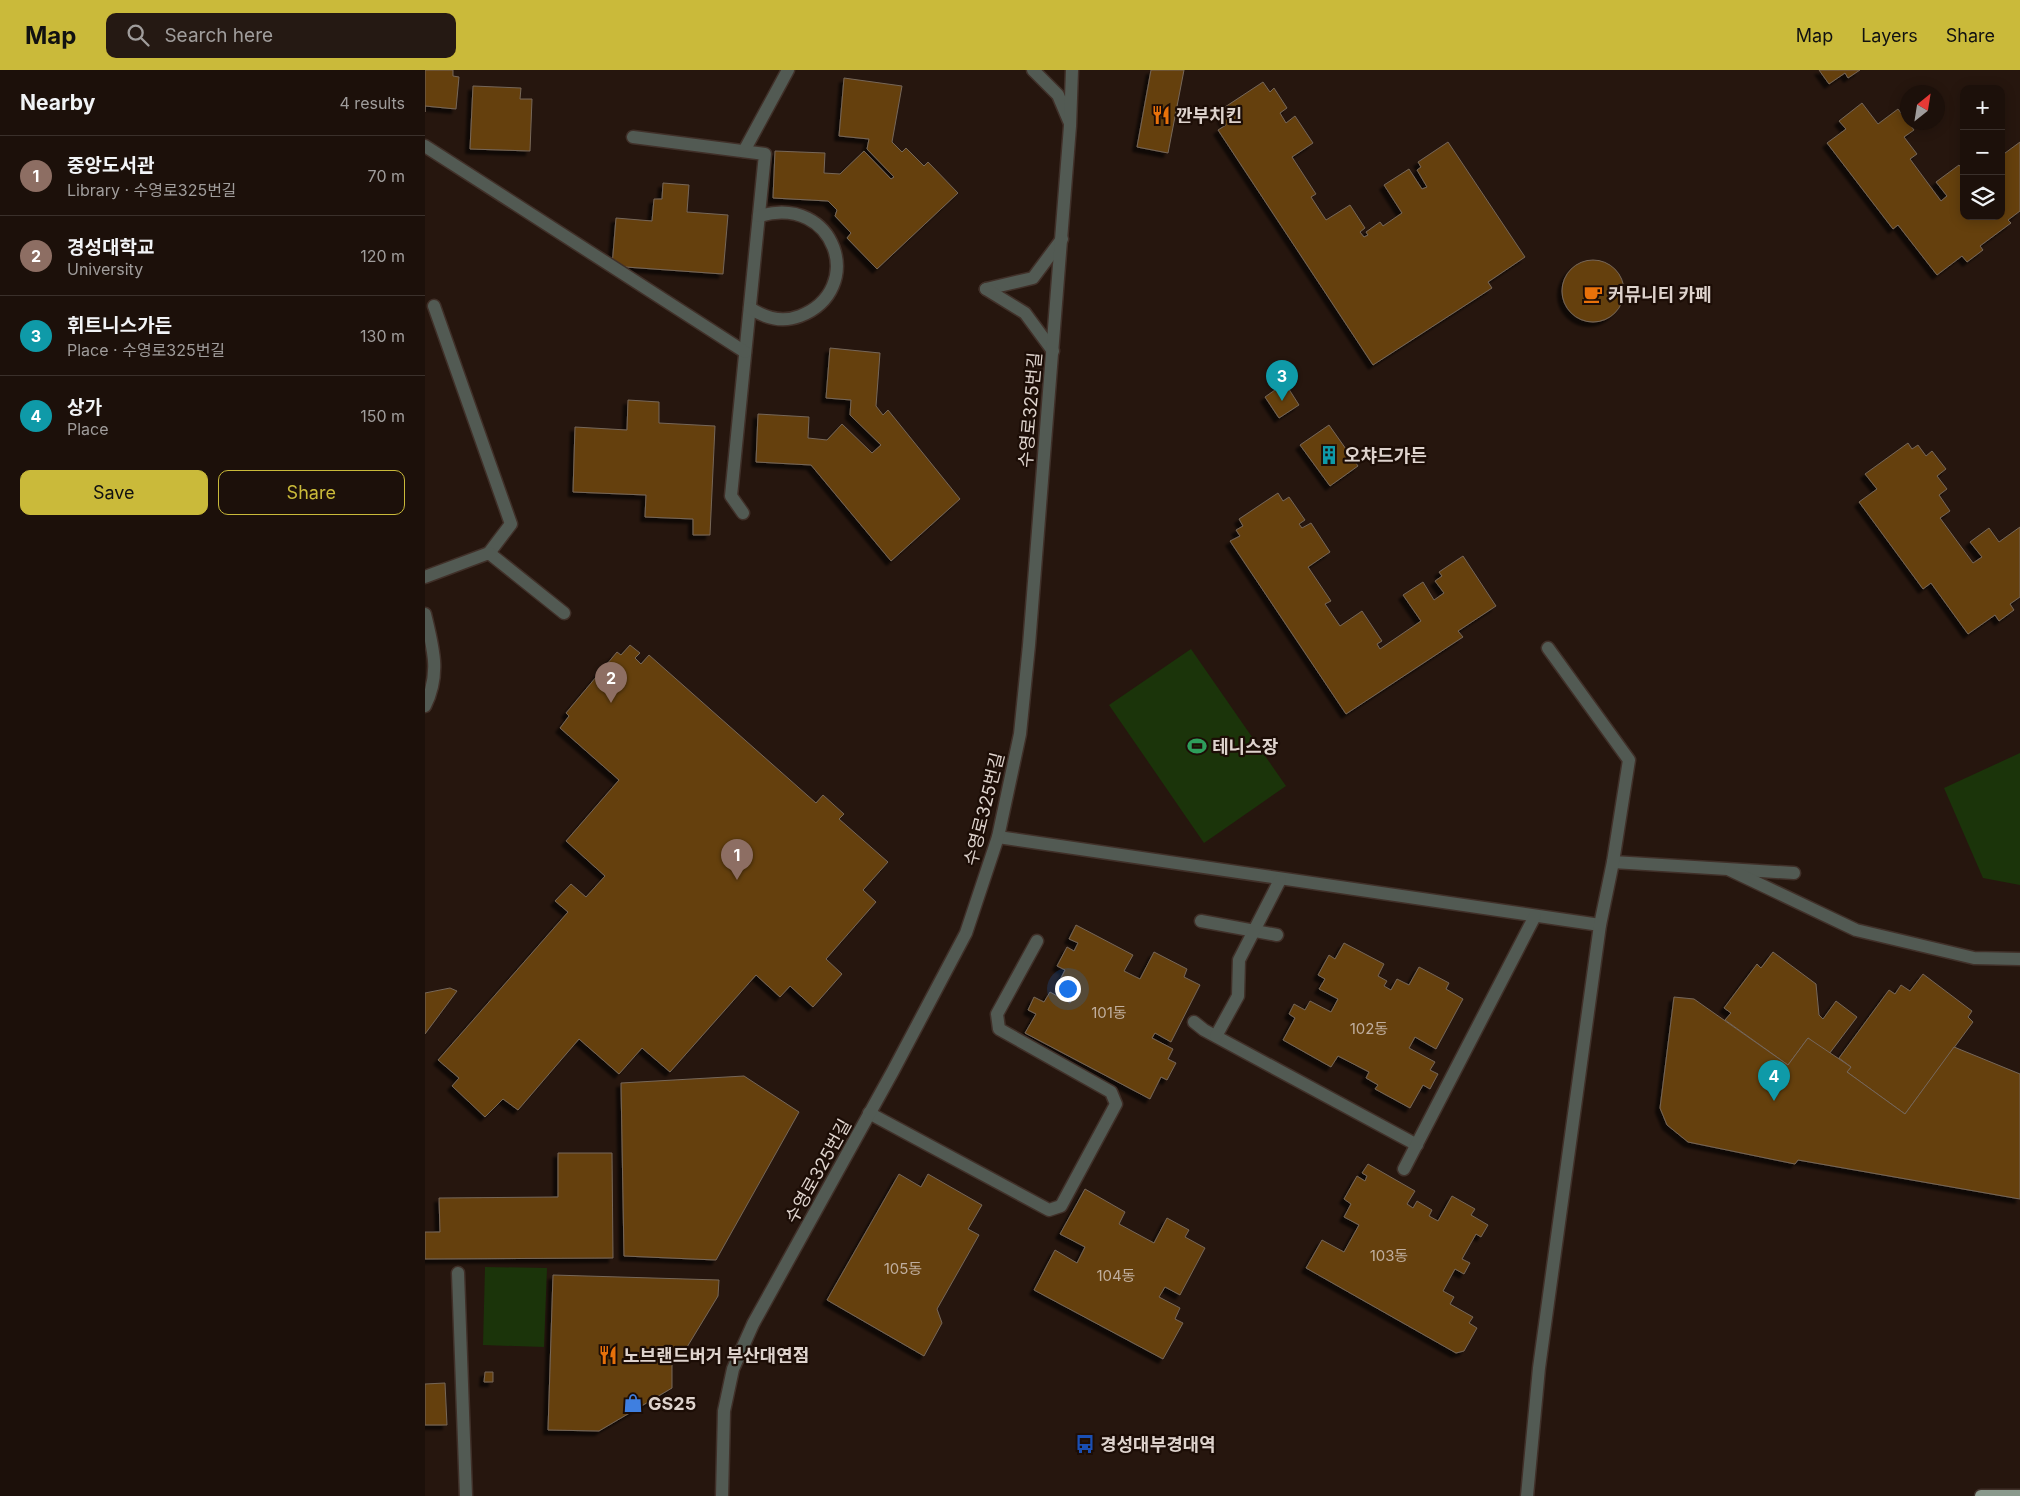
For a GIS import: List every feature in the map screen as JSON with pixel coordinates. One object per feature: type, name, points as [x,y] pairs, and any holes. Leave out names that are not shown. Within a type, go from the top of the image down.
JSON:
[{"type":"main road","points":[[1981,1496],[2020,1496]]},
{"type":"street","points":[[744,151],[788,70]]},
{"type":"street","points":[[1033,70],[1058,96],[1071,126]]},
{"type":"street","name":"수영로325번길","points":[[722,1496],[724,1411],[733,1369],[753,1324],[966,933],[998,837],[1020,734],[1029,645],[1071,126],[1072,70]]},
{"type":"street","points":[[633,137],[765,154],[731,496],[743,513]]},
{"type":"street","points":[[425,146],[745,352]]},
{"type":"street","points":[[750,308],[760,315],[777,320],[794,318],[812,312],[825,299],[834,283],[837,265],[834,247],[825,230],[811,218],[793,212],[776,211],[759,216]]},
{"type":"street","points":[[1053,351],[1025,313],[986,290],[1033,278],[1061,239]]},
{"type":"street","points":[[425,577],[489,553],[511,524],[434,306]]},
{"type":"street","points":[[489,553],[564,613]]},
{"type":"street","points":[[425,614],[436,658],[433,690],[425,706]]},
{"type":"street","points":[[1527,1496],[1539,1368],[1600,925],[1613,862],[1629,760],[1548,648]]},
{"type":"street","points":[[998,837],[1220,868],[1280,880],[1600,925]]},
{"type":"street","points":[[1613,862],[1730,870],[1794,872]]},
{"type":"street","points":[[1730,870],[1856,930],[1974,958],[2020,959]]},
{"type":"street","points":[[1216,1036],[1238,996],[1239,960],[1280,880]]},
{"type":"street","points":[[1404,1169],[1535,916]]},
{"type":"street","points":[[1201,921],[1277,936]]},
{"type":"street","points":[[869,1113],[1049,1210],[1061,1206],[1116,1104],[1111,1092],[999,1030],[997,1014],[1037,941]]},
{"type":"street","points":[[1195,1022],[1216,1036],[1417,1145]]},
{"type":"street","points":[[458,1273],[466,1496]]},
{"type":"green space","name":"테니스장","points":[[1191,649],[1286,786],[1204,843],[1109,705]]},
{"type":"green space","points":[[2020,753],[2020,885],[1983,878],[1944,788]]},
{"type":"green space","points":[[485,1267],[547,1268],[544,1347],[483,1345]]},
{"type":"building","points":[[425,70],[453,70],[453,76],[459,77],[456,109],[425,106]]},
{"type":"building","points":[[1151,70],[1184,70],[1168,153],[1137,147]]},
{"type":"building","points":[[1819,70],[1860,70],[1848,78],[1845,73],[1829,84]]},
{"type":"building","points":[[844,78],[902,86],[892,142],[902,152],[906,148],[924,166],[928,162],[958,193],[877,269],[847,238],[851,233],[835,216],[837,210],[828,201],[773,198],[775,151],[825,153],[824,173],[840,174],[864,151],[891,179],[894,177],[867,149],[869,139],[839,136]]},
{"type":"building","points":[[1263,82],[1270,92],[1274,88],[1287,108],[1280,113],[1286,123],[1295,116],[1313,143],[1292,157],[1316,194],[1311,197],[1326,220],[1350,205],[1365,228],[1360,232],[1364,237],[1368,235],[1366,232],[1380,222],[1383,226],[1402,213],[1384,185],[1409,169],[1422,189],[1427,187],[1417,170],[1421,167],[1418,162],[1448,142],[1525,257],[1488,282],[1492,288],[1373,365],[1218,130],[1226,125],[1222,118],[1229,113],[1225,107]]},
{"type":"building","points":[[473,86],[521,88],[520,99],[532,99],[530,151],[470,149]]},
{"type":"building","points":[[1862,103],[1878,124],[1898,109],[1900,112],[1900,130],[1914,130],[1904,137],[1917,154],[1910,159],[1941,201],[1947,196],[1936,182],[1959,165],[1960,166],[1960,220],[2005,220],[2005,153],[2020,142],[2020,211],[2008,220],[2011,223],[1980,246],[1983,250],[1967,262],[1962,256],[1937,275],[1898,225],[1893,229],[1827,143],[1846,129],[1839,121]]},
{"type":"building","points":[[663,183],[689,185],[687,212],[728,215],[723,274],[612,266],[616,218],[652,221],[654,199],[662,199]]},
{"type":"building","name":"커뮤니티 카페","points":[[1593,260],[1605,263],[1615,269],[1621,279],[1624,291],[1621,303],[1615,313],[1605,319],[1593,322],[1581,319],[1571,313],[1565,303],[1562,291],[1565,279],[1571,269],[1581,263]]},
{"type":"building","points":[[830,348],[880,353],[876,406],[883,415],[888,410],[960,499],[891,561],[811,465],[756,462],[758,414],[809,417],[808,438],[827,440],[842,424],[872,453],[881,445],[850,415],[851,400],[826,398]]},
{"type":"building","points":[[1285,383],[1299,405],[1279,418],[1265,397]]},
{"type":"building","points":[[628,400],[659,402],[659,423],[715,426],[710,535],[693,535],[693,519],[645,517],[646,495],[573,492],[575,427],[627,430]]},
{"type":"building","name":"오챠드가든","points":[[1329,425],[1358,466],[1330,486],[1300,445]]},
{"type":"building","points":[[1908,443],[1912,449],[1918,445],[1926,456],[1932,451],[1946,469],[1937,476],[1947,489],[1939,495],[1950,511],[1940,518],[1973,563],[1982,557],[1970,542],[1989,528],[1999,542],[2020,527],[2020,597],[2010,604],[2014,610],[1999,621],[1995,615],[1968,634],[1931,583],[1923,589],[1859,502],[1877,489],[1865,474]]},
{"type":"building","points":[[1278,493],[1283,501],[1289,497],[1305,520],[1299,524],[1302,528],[1311,523],[1330,552],[1308,567],[1331,601],[1325,604],[1340,626],[1362,611],[1382,641],[1377,644],[1380,649],[1421,621],[1403,595],[1423,582],[1434,600],[1444,593],[1435,581],[1442,576],[1439,572],[1463,556],[1496,606],[1458,631],[1463,637],[1346,714],[1230,541],[1240,536],[1236,530],[1243,526],[1239,519]]},
{"type":"building","points":[[630,645],[640,653],[635,658],[641,664],[649,655],[816,803],[823,795],[844,814],[839,819],[888,862],[863,890],[876,902],[826,959],[842,974],[813,1007],[790,986],[780,997],[756,975],[670,1072],[642,1048],[619,1074],[579,1039],[518,1110],[503,1099],[485,1117],[452,1086],[459,1078],[438,1060],[568,912],[555,901],[571,884],[586,897],[605,876],[566,841],[619,780],[560,728],[569,716],[566,713],[617,652],[621,655]]},
{"type":"building","points":[[1076,925],[1133,955],[1124,971],[1140,979],[1154,952],[1187,969],[1184,977],[1200,985],[1171,1042],[1155,1033],[1152,1038],[1173,1049],[1168,1059],[1176,1063],[1167,1080],[1161,1077],[1150,1099],[1025,1033],[1036,1014],[1028,1010],[1034,997],[1044,1002],[1050,992],[1070,1003],[1077,989],[1060,980],[1065,970],[1057,966],[1067,947],[1074,951],[1078,943],[1069,939]]},
{"type":"building","points":[[1344,943],[1384,964],[1378,976],[1387,981],[1384,986],[1391,990],[1397,979],[1409,985],[1419,967],[1449,983],[1446,989],[1463,999],[1436,1049],[1415,1037],[1409,1048],[1435,1062],[1430,1070],[1438,1074],[1430,1089],[1423,1085],[1410,1108],[1375,1089],[1378,1085],[1366,1078],[1369,1072],[1338,1056],[1331,1067],[1283,1040],[1295,1018],[1289,1014],[1294,1004],[1305,1010],[1310,1001],[1331,1012],[1338,999],[1319,989],[1325,979],[1318,975],[1329,955],[1335,959]]},
{"type":"building","points":[[1773,952],[1816,984],[1819,1015],[1823,1019],[1836,1001],[1857,1017],[1829,1054],[1808,1038],[1788,1065],[1725,1020],[1731,1013],[1724,1008],[1757,964],[1761,968]]},
{"type":"building","points":[[1923,974],[1972,1011],[1968,1017],[1973,1022],[1905,1114],[1847,1072],[1851,1067],[1839,1058],[1889,990],[1895,994],[1901,985],[1910,991]]},
{"type":"building","points":[[450,988],[457,991],[425,1034],[425,993]]},
{"type":"building","points":[[1674,997],[1694,999],[1788,1065],[1808,1038],[1851,1067],[1847,1072],[1905,1114],[1954,1047],[2020,1074],[2020,1199],[1798,1160],[1795,1164],[1688,1142],[1667,1125],[1660,1108]]},
{"type":"building","points":[[744,1076],[799,1112],[716,1260],[624,1256],[621,1083]]},
{"type":"building","points":[[558,1153],[612,1153],[613,1258],[425,1259],[425,1232],[440,1232],[439,1198],[558,1197]]},
{"type":"building","points":[[1368,1164],[1415,1191],[1407,1204],[1413,1208],[1417,1201],[1432,1210],[1429,1216],[1438,1221],[1452,1196],[1475,1209],[1471,1215],[1488,1225],[1481,1237],[1476,1234],[1462,1259],[1470,1263],[1464,1274],[1455,1269],[1443,1291],[1454,1297],[1450,1304],[1473,1317],[1469,1323],[1477,1328],[1464,1351],[1456,1353],[1306,1268],[1322,1240],[1344,1252],[1359,1225],[1344,1217],[1351,1204],[1344,1199],[1357,1176],[1365,1181],[1367,1176],[1362,1173]]},
{"type":"building","points":[[899,1174],[921,1187],[928,1174],[982,1205],[968,1229],[979,1235],[937,1309],[942,1323],[924,1356],[827,1300]]},
{"type":"building","points":[[1085,1189],[1125,1212],[1119,1224],[1154,1243],[1167,1218],[1189,1230],[1185,1237],[1205,1248],[1180,1295],[1165,1287],[1159,1297],[1180,1308],[1175,1319],[1183,1323],[1163,1359],[1034,1290],[1055,1250],[1077,1263],[1085,1247],[1060,1234]]},
{"type":"building","points":[[553,1275],[719,1280],[718,1296],[681,1357],[672,1356],[672,1388],[599,1431],[548,1430]]},
{"type":"building","points":[[485,1372],[493,1372],[493,1382],[484,1382]]},
{"type":"building","points":[[445,1383],[447,1425],[425,1425],[425,1384]]},
{"type":"place","name":"깐부치킨","points":[[1161,115]]},
{"type":"place","name":"커뮤니티 카페","points":[[1593,294]]},
{"type":"place","name":"휘트니스가든","points":[[1282,401]]},
{"type":"place","name":"오챠드가든","points":[[1329,455]]},
{"type":"place","name":"경성대학교","points":[[611,703]]},
{"type":"place","name":"테니스장","points":[[1197,746]]},
{"type":"place","name":"중앙도서관","points":[[737,880]]},
{"type":"place","name":"상가","points":[[1774,1101]]},
{"type":"place","name":"노브랜드버거 부산대연점","points":[[608,1355]]},
{"type":"place","name":"GS25","points":[[633,1403]]},
{"type":"place","name":"경성대부경대역","points":[[1085,1444]]}]
